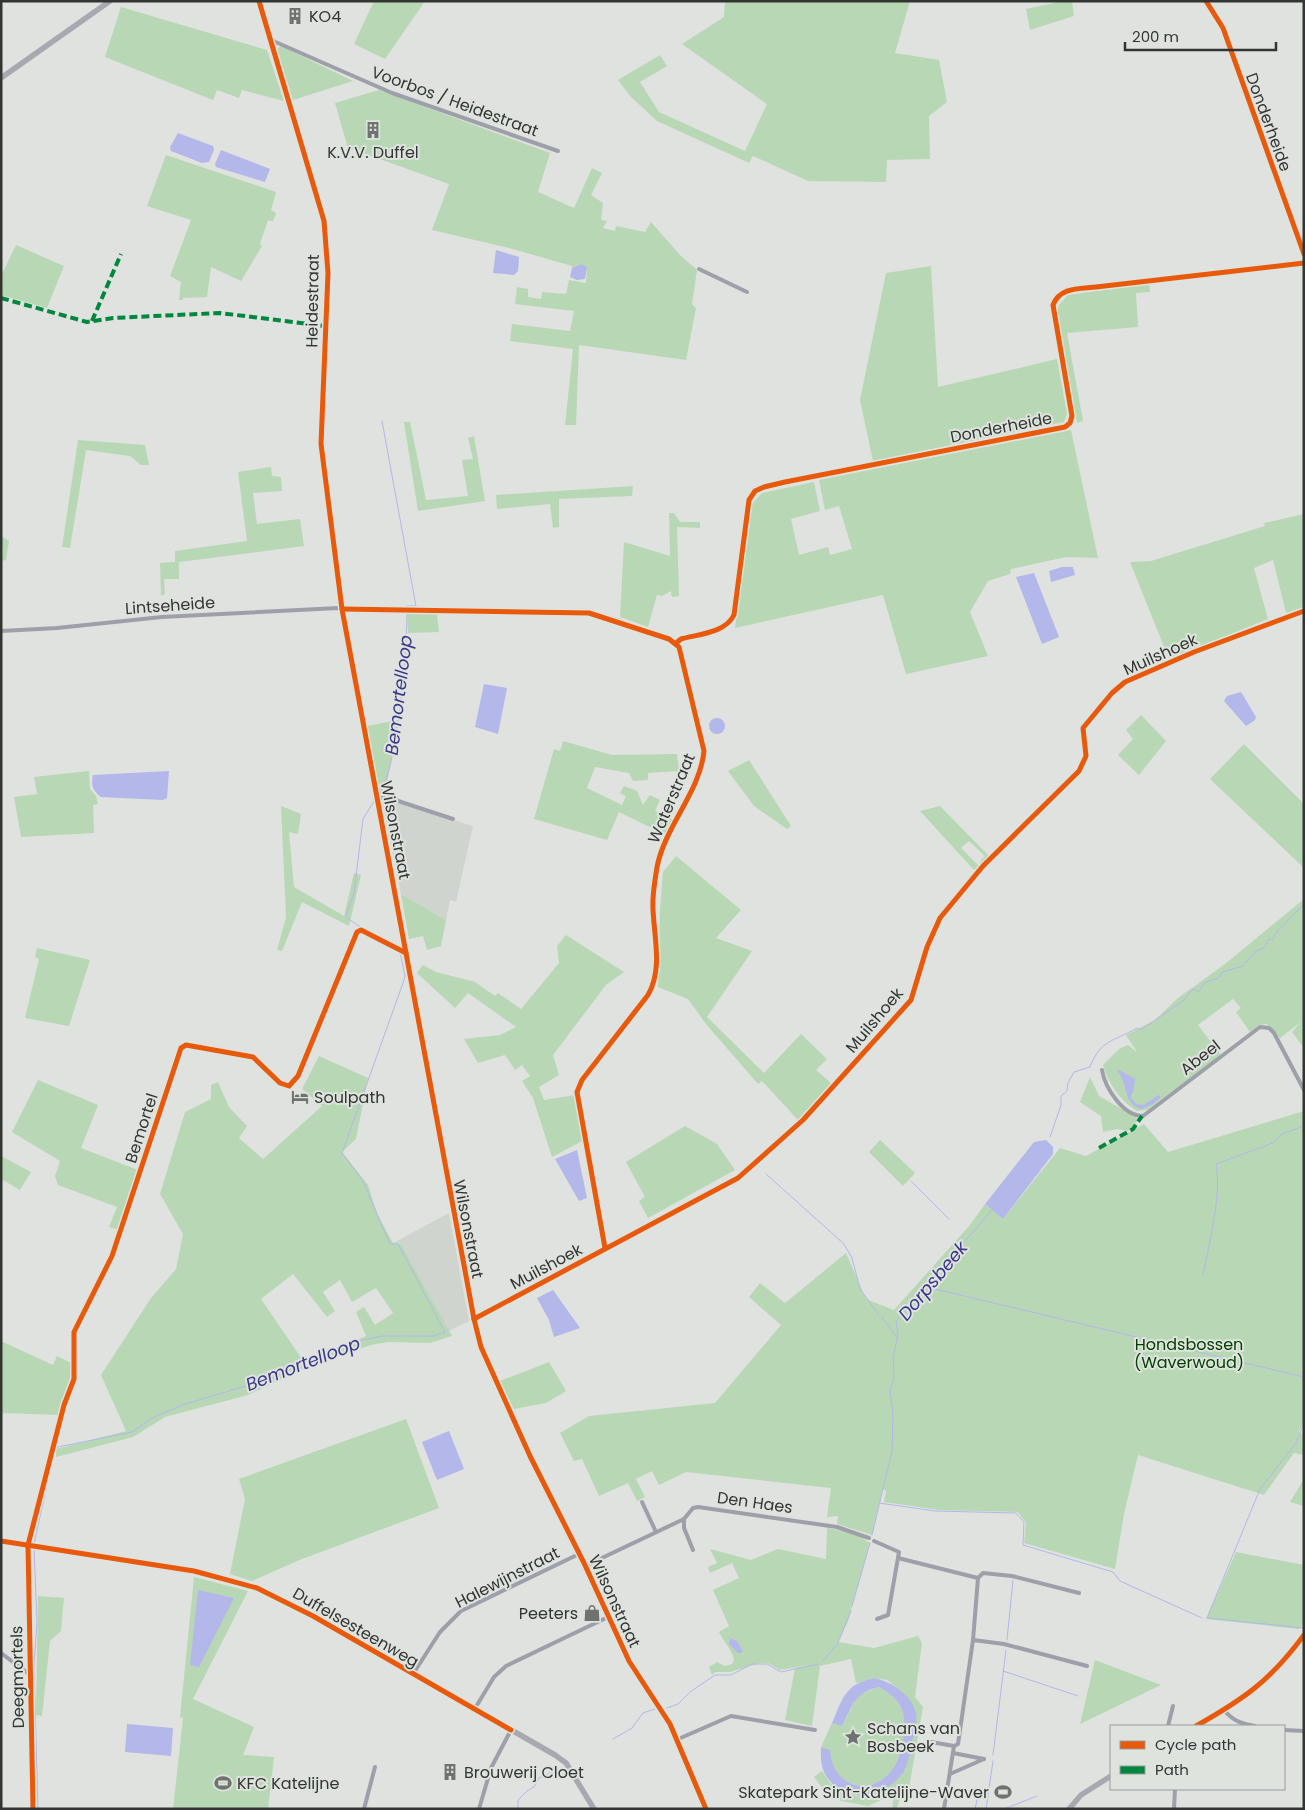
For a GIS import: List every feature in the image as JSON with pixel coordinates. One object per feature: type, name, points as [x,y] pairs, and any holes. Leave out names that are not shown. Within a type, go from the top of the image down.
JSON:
[{"type":"street","points":[[1,78],[74,24],[110,1]]},
{"type":"street","name":"Heidestraat","points":[[259,1],[324,221],[328,273],[321,444],[342,609]]},
{"type":"street","name":"Donderheide","points":[[1206,1],[1222,28],[1304,254]]},
{"type":"street","name":"Voorbos / Heidestraat","points":[[271,40],[392,93],[558,151]]},
{"type":"street","name":"Donderheide","points":[[676,643],[682,639],[722,628],[730,622],[734,615],[749,500],[755,491],[764,486],[1056,429],[1070,423],[1072,416],[1053,305],[1060,294],[1072,290],[1304,262]]},
{"type":"street","points":[[698,269],[747,292]]},
{"type":"street","points":[[342,609],[589,613],[628,624],[676,643]]},
{"type":"street","name":"Lintseheide","points":[[1,631],[57,628],[162,617],[342,609]]},
{"type":"street","name":"Wilsonstraat","points":[[342,609],[474,1319],[481,1347],[510,1413],[580,1554],[608,1617],[630,1661],[660,1706],[706,1809]]},
{"type":"street","name":"Muilshoek","points":[[474,1319],[738,1178],[784,1140],[911,1000],[932,932],[950,906],[999,849],[1079,770],[1086,756],[1083,728],[1112,693],[1125,682],[1141,675],[1304,611]]},
{"type":"street","name":"Waterstraat","points":[[605,1248],[577,1092],[582,1080],[648,995],[655,980],[656,943],[652,896],[657,867],[665,844],[701,767],[704,751],[681,651],[676,643]]},
{"type":"street","name":"Wilsonstraat","points":[[377,798],[389,798],[453,819]]},
{"type":"street","name":"Bemortel","points":[[28,1545],[62,1414],[74,1379],[74,1332],[112,1256],[181,1048],[186,1045],[253,1057],[280,1083],[289,1086],[298,1076],[357,932],[361,930],[406,953]]},
{"type":"street","name":"Abeel","points":[[1102,1070],[1115,1098],[1131,1112],[1143,1116],[1260,1027],[1269,1028],[1274,1034],[1304,1090]]},
{"type":"street","points":[[642,1502],[656,1532]]},
{"type":"street","name":"Den Haes","points":[[585,1566],[684,1519],[694,1508],[698,1507],[827,1525],[868,1538]]},
{"type":"street","points":[[684,1519],[684,1528],[693,1550]]},
{"type":"street","name":"Duffelsesteenweg","points":[[1,1541],[184,1570],[233,1580],[286,1601],[566,1763],[594,1809]]},
{"type":"street","points":[[874,1541],[899,1552],[888,1615],[877,1619]]},
{"type":"street","name":"Deegmortels","points":[[28,1545],[28,1674],[33,1809]]},
{"type":"street","name":"Halewijnstraat","points":[[413,1674],[440,1632],[461,1611],[580,1554]]},
{"type":"street","points":[[898,1558],[978,1578]]},
{"type":"street","points":[[944,1809],[954,1746],[958,1744],[973,1640],[978,1578],[983,1573],[1012,1576],[1079,1593]]},
{"type":"street","points":[[474,1710],[494,1677],[506,1666],[608,1617]]},
{"type":"street","points":[[1198,1725],[1224,1710],[1260,1685],[1304,1635]]},
{"type":"street","points":[[973,1640],[1004,1644],[1087,1666]]},
{"type":"street","points":[[1,1653],[28,1674]]},
{"type":"street","points":[[1168,1725],[1174,1706]]},
{"type":"street","points":[[1224,1710],[1230,1718],[1248,1725]]},
{"type":"street","points":[[676,1740],[731,1716],[815,1730]]},
{"type":"street","points":[[478,1809],[495,1759],[511,1730]]},
{"type":"street","points":[[1285,1730],[1304,1731]]},
{"type":"street","points":[[931,1742],[954,1746]]},
{"type":"street","points":[[950,1774],[984,1759],[953,1753]]},
{"type":"street","points":[[364,1809],[375,1766]]},
{"type":"street","points":[[1069,1809],[1081,1795],[1110,1777]]},
{"type":"street","points":[[1174,1809],[1175,1790]]},
{"type":"shaded area","points":[[382,802],[397,803],[473,826],[456,902],[450,900],[446,920],[401,894]]},
{"type":"shaded area","points":[[449,1213],[469,1321],[449,1331],[401,1244],[393,1243]]},
{"type":"green space","points":[[374,1],[425,1],[385,59],[354,44]]},
{"type":"green space","points":[[725,1],[910,1],[895,53],[939,60],[947,102],[929,116],[930,159],[887,160],[886,182],[808,181],[753,156],[749,163],[657,121],[631,97],[618,80],[660,55],[667,66],[640,82],[659,112],[745,151],[767,104],[682,44],[724,17]]},
{"type":"green space","points":[[1063,1],[1072,1],[1074,16],[1030,30],[1026,9]]},
{"type":"green space","points":[[121,7],[267,50],[284,101],[242,90],[239,98],[217,90],[213,100],[105,57]]},
{"type":"green space","points":[[281,46],[353,81],[293,100],[277,49]]},
{"type":"green space","points":[[379,90],[550,153],[538,192],[574,208],[592,168],[602,173],[591,195],[603,203],[601,220],[607,221],[603,228],[615,231],[616,226],[645,232],[651,222],[680,255],[697,270],[692,304],[696,308],[686,360],[579,345],[576,425],[565,425],[573,349],[510,341],[512,324],[570,331],[574,311],[515,304],[517,287],[528,289],[528,297],[541,299],[542,292],[566,294],[569,280],[586,283],[587,268],[581,264],[572,268],[572,266],[509,248],[432,230],[449,184],[352,149],[349,152],[335,103]]},
{"type":"green space","points":[[166,155],[276,192],[271,210],[276,213],[273,221],[268,220],[260,244],[262,246],[241,281],[211,267],[207,297],[183,298],[183,300],[179,300],[181,282],[170,276],[191,220],[147,206]]},
{"type":"green space","points":[[16,245],[64,266],[47,308],[1,295],[1,276]]},
{"type":"green space","points":[[931,266],[938,387],[1057,359],[1067,414],[1064,422],[873,461],[860,400],[886,273]]},
{"type":"green space","points":[[1149,284],[1150,292],[1136,293],[1138,327],[1067,333],[1083,421],[1077,423],[1057,312],[1059,305],[1068,295]]},
{"type":"green space","points":[[404,422],[410,422],[426,500],[468,496],[462,460],[473,459],[468,438],[474,436],[485,501],[418,511]]},
{"type":"green space","points":[[1071,430],[1098,558],[1066,557],[1011,569],[1010,574],[988,581],[970,612],[988,656],[906,674],[883,595],[735,628],[752,504],[762,493],[814,482],[820,511],[791,519],[799,555],[828,547],[830,555],[852,549],[839,506],[825,510],[819,480]]},
{"type":"green space","points":[[78,440],[145,445],[149,465],[141,465],[130,456],[86,450],[70,548],[62,547]]},
{"type":"green space","points":[[271,467],[272,476],[281,477],[282,491],[253,493],[257,524],[300,519],[304,546],[179,562],[179,579],[164,579],[165,594],[161,596],[160,563],[175,562],[175,551],[247,541],[238,472]]},
{"type":"green space","points":[[633,486],[632,496],[559,499],[559,527],[553,528],[550,504],[497,509],[496,495]]},
{"type":"green space","points":[[669,513],[674,513],[680,522],[700,522],[700,528],[677,527],[679,596],[672,597],[671,591],[662,596],[657,595],[648,627],[620,617],[624,542],[670,556]]},
{"type":"green space","points":[[1304,514],[1304,607],[1286,613],[1273,560],[1254,568],[1268,619],[1169,659],[1130,562],[1151,561],[1265,526],[1264,523]]},
{"type":"green space","points":[[1,536],[9,541],[6,560],[1,561]]},
{"type":"green space","points":[[407,611],[437,613],[439,632],[408,633]]},
{"type":"green space","points":[[1141,715],[1166,741],[1139,775],[1118,755],[1133,739],[1126,730]]},
{"type":"green space","points":[[398,720],[387,783],[379,795],[367,726]]},
{"type":"green space","points":[[563,741],[612,755],[677,754],[679,771],[648,773],[648,780],[633,781],[629,773],[595,767],[587,788],[622,805],[626,796],[620,793],[624,786],[637,791],[643,805],[650,795],[660,800],[655,811],[672,819],[666,835],[619,812],[607,840],[534,819],[554,749],[560,751]]},
{"type":"green space","points":[[1244,744],[1304,804],[1304,868],[1210,779]]},
{"type":"green space","points":[[749,760],[791,826],[787,829],[754,806],[728,771]]},
{"type":"green space","points":[[89,771],[90,789],[96,796],[98,804],[93,805],[94,833],[21,837],[14,797],[37,794],[34,777]]},
{"type":"green space","points":[[281,806],[301,814],[298,834],[289,832],[294,887],[344,916],[354,873],[361,875],[349,926],[302,902],[282,951],[277,950],[286,917]]},
{"type":"green space","points":[[940,806],[989,856],[982,864],[980,862],[985,856],[969,841],[961,848],[979,866],[974,870],[920,811]]},
{"type":"green space","points":[[676,856],[741,910],[716,938],[752,951],[707,1017],[764,1073],[801,1034],[827,1059],[816,1070],[832,1084],[798,1120],[762,1081],[758,1084],[706,1024],[688,999],[658,987],[663,872]]},
{"type":"green space","points":[[401,894],[446,920],[441,946],[427,950],[423,936],[409,939]]},
{"type":"green space","points":[[1304,899],[1304,1048],[1292,1032],[1301,1022],[1280,1038],[1267,1024],[1259,1025],[1250,1032],[1236,1012],[1241,1008],[1233,999],[1198,1025],[1221,1055],[1147,1110],[1137,1111],[1125,1102],[1111,1085],[1103,1065],[1119,1049],[1128,1045],[1137,1052],[1126,1035],[1155,1020],[1178,998],[1225,964]]},
{"type":"green space","points":[[566,935],[624,972],[606,985],[553,1055],[559,1075],[539,1087],[544,1100],[575,1095],[584,1140],[552,1157],[533,1098],[522,1081],[530,1076],[522,1065],[515,1070],[505,1055],[478,1063],[464,1039],[500,1035],[516,1027],[468,993],[455,1008],[417,973],[423,965],[436,972],[475,982],[495,996],[498,993],[521,1009],[559,963],[557,946]]},
{"type":"green space","points":[[37,948],[90,960],[69,1026],[25,1018],[39,959],[35,957]]},
{"type":"green space","points":[[319,1056],[368,1078],[356,1139],[342,1152],[368,1185],[377,1214],[393,1243],[401,1244],[452,1336],[430,1343],[388,1342],[371,1345],[305,1368],[248,1395],[165,1417],[133,1437],[56,1457],[56,1449],[126,1431],[101,1375],[151,1298],[176,1269],[183,1234],[160,1194],[185,1112],[211,1099],[211,1085],[218,1082],[229,1107],[247,1126],[239,1138],[263,1159],[322,1106],[302,1089]],"holes":[[[293,1274],[327,1317],[335,1311],[323,1292],[340,1280],[352,1302],[376,1288],[393,1313],[375,1325],[364,1307],[356,1312],[366,1336],[304,1362],[261,1299]]]},
{"type":"green space","points":[[1090,1077],[1099,1096],[1139,1119],[1128,1131],[1117,1129],[1103,1132],[1101,1116],[1080,1102]]},
{"type":"green space","points":[[38,1080],[98,1105],[81,1148],[138,1170],[119,1230],[109,1227],[117,1207],[58,1185],[55,1176],[60,1161],[12,1132]]},
{"type":"green space","name":"Hondsbossen (Waverwoud)","points":[[1304,1111],[1304,1421],[1299,1432],[1304,1435],[1304,1455],[1294,1453],[1264,1495],[1138,1455],[1124,1514],[1115,1569],[1024,1543],[1026,1523],[1018,1512],[939,1510],[884,1502],[886,1491],[883,1489],[872,1535],[837,1524],[838,1516],[827,1517],[831,1488],[686,1472],[659,1485],[652,1471],[636,1479],[645,1497],[637,1501],[628,1483],[599,1496],[582,1459],[574,1461],[560,1433],[589,1416],[715,1403],[781,1325],[749,1297],[760,1283],[785,1303],[846,1253],[866,1299],[894,1310],[970,1225],[985,1204],[1003,1219],[1060,1148],[1086,1156],[1144,1124],[1168,1152]]},
{"type":"green space","points":[[685,1126],[717,1144],[735,1170],[648,1218],[639,1201],[645,1197],[626,1162]]},
{"type":"green space","points":[[880,1140],[915,1173],[903,1186],[869,1152]]},
{"type":"green space","points":[[1,1156],[31,1172],[20,1190],[1,1179]]},
{"type":"green space","points":[[1,1341],[53,1365],[57,1356],[71,1363],[73,1368],[58,1415],[1,1413]]},
{"type":"green space","points":[[549,1362],[566,1391],[546,1403],[514,1409],[500,1381]]},
{"type":"green space","points":[[406,1419],[439,1508],[302,1559],[252,1581],[230,1574],[245,1499],[239,1479]]},
{"type":"green space","points":[[1304,1479],[1304,1506],[1290,1502]]},
{"type":"green space","points":[[827,1528],[854,1533],[870,1543],[848,1621],[838,1642],[874,1648],[918,1636],[922,1643],[915,1697],[923,1707],[908,1794],[899,1801],[897,1809],[892,1809],[894,1794],[868,1806],[841,1801],[826,1793],[814,1777],[822,1771],[830,1783],[856,1796],[905,1770],[914,1732],[899,1689],[887,1680],[874,1678],[856,1683],[851,1659],[820,1666],[812,1726],[785,1720],[795,1668],[809,1665],[780,1670],[768,1663],[760,1663],[730,1672],[715,1672],[712,1675],[709,1667],[717,1662],[725,1666],[732,1664],[734,1660],[730,1649],[719,1632],[729,1626],[713,1590],[739,1578],[732,1563],[710,1573],[708,1567],[717,1563],[710,1549],[751,1560],[778,1549],[826,1559]]},
{"type":"green space","points":[[1236,1552],[1304,1565],[1304,1623],[1299,1629],[1206,1619]]},
{"type":"green space","points":[[194,1577],[248,1591],[193,1699],[254,1727],[243,1755],[274,1757],[268,1809],[173,1809],[183,1718],[180,1717]]},
{"type":"green space","points":[[38,1596],[64,1598],[61,1631],[50,1641],[42,1716],[36,1715]]},
{"type":"green space","points":[[1095,1660],[1161,1685],[1080,1724]]},
{"type":"green space","points":[[879,1687],[898,1702],[903,1714],[904,1729],[900,1753],[894,1767],[885,1777],[865,1786],[855,1785],[845,1781],[837,1773],[829,1750],[821,1747],[832,1723],[842,1726],[858,1695]]},
{"type":"water","points":[[178,133],[213,146],[214,150],[209,162],[202,163],[171,151],[170,147]]},
{"type":"water","points":[[221,150],[270,169],[265,182],[216,167],[215,164]]},
{"type":"water","points":[[496,250],[519,257],[518,271],[514,275],[493,273]]},
{"type":"water","points":[[581,264],[587,267],[585,279],[577,280],[570,277],[572,268]]},
{"type":"water","points":[[1062,567],[1073,567],[1075,575],[1051,582],[1049,571]]},
{"type":"water","points":[[1034,573],[1059,637],[1042,644],[1016,577]]},
{"type":"water","points":[[484,684],[507,688],[498,734],[475,727]]},
{"type":"water","points":[[1241,692],[1256,717],[1255,720],[1246,726],[1224,701],[1227,696]]},
{"type":"water","points":[[714,718],[720,718],[725,723],[723,732],[714,734],[709,729],[709,723]]},
{"type":"water","points":[[169,771],[167,798],[163,800],[101,797],[92,785],[93,775]]},
{"type":"water","points":[[1119,1070],[1135,1079],[1133,1093],[1130,1097],[1136,1104],[1143,1105],[1159,1095],[1161,1097],[1153,1104],[1142,1109],[1136,1107],[1128,1098],[1121,1076],[1117,1071]]},
{"type":"water","points":[[1046,1140],[1053,1147],[1053,1154],[1003,1219],[985,1204],[1034,1142]]},
{"type":"water","points":[[577,1150],[587,1198],[579,1201],[555,1159]]},
{"type":"water","points":[[553,1290],[580,1328],[554,1337],[549,1320],[537,1298]]},
{"type":"water","points":[[449,1431],[464,1469],[437,1480],[422,1442]]},
{"type":"water","points":[[198,1590],[234,1598],[199,1667],[190,1665]]},
{"type":"water","points":[[730,1638],[737,1641],[743,1651],[741,1653],[738,1653],[729,1644]]},
{"type":"water","points":[[874,1678],[894,1686],[910,1700],[916,1713],[916,1726],[907,1764],[900,1777],[885,1789],[866,1795],[856,1795],[839,1789],[826,1776],[822,1766],[821,1747],[830,1750],[832,1763],[838,1773],[846,1781],[855,1785],[865,1786],[875,1783],[885,1777],[894,1767],[901,1749],[904,1721],[898,1702],[887,1692],[879,1687],[864,1693],[855,1701],[842,1726],[832,1723],[846,1693],[857,1684]]},
{"type":"water","points":[[127,1724],[173,1728],[171,1756],[125,1752]]},
{"type":"waterway","name":"Bemortelloop","points":[[382,421],[416,606],[407,606]]},
{"type":"waterway","name":"Bemortelloop","points":[[378,795],[385,782],[396,737],[403,679],[407,611]]},
{"type":"waterway","name":"Bemortelloop","points":[[372,934],[346,916],[354,893],[363,819],[376,798]]},
{"type":"waterway","name":"Dorpsbeek","points":[[1050,1137],[1061,1105],[1061,1096],[1067,1091],[1068,1083],[1074,1072],[1090,1067],[1103,1046],[1137,1028],[1141,1030],[1184,1000],[1193,989],[1199,992],[1204,983],[1218,978],[1222,972],[1243,966],[1255,952],[1265,947],[1269,939],[1273,940],[1275,934],[1304,904]]},
{"type":"waterway","name":"Bemortelloop","points":[[34,1544],[54,1453],[58,1447],[132,1432],[152,1418],[185,1404],[273,1378],[311,1357],[350,1343],[382,1336],[434,1336],[445,1332],[398,1244],[390,1244],[363,1181],[342,1153],[403,983],[405,976],[400,952]]},
{"type":"waterway","points":[[1203,1275],[1216,1204],[1216,1164],[1273,1143],[1282,1134],[1304,1126]]},
{"type":"waterway","points":[[766,1174],[844,1244],[852,1258],[860,1289],[879,1315]]},
{"type":"waterway","points":[[911,1181],[949,1219]]},
{"type":"waterway","name":"Dorpsbeek","points":[[872,1535],[892,1451],[893,1413],[890,1391],[894,1378],[893,1358],[898,1335],[896,1321],[993,1209]]},
{"type":"waterway","name":"Dorpsbeek","points":[[925,1287],[933,1288]]},
{"type":"waterway","points":[[935,1289],[1191,1350]]},
{"type":"waterway","points":[[882,1318],[897,1337]]},
{"type":"waterway","points":[[1195,1351],[1304,1377]]},
{"type":"waterway","points":[[1207,1618],[1260,1489],[1296,1443],[1304,1423]]},
{"type":"waterway","points":[[879,1503],[935,1511],[1016,1513],[1024,1522],[1023,1545],[1113,1572],[1120,1581],[1202,1618]]},
{"type":"waterway","name":"Dorpsbeek","points":[[852,1606],[870,1543]]},
{"type":"waterway","name":"Bemortelloop","points":[[34,1548],[37,1622],[34,1666],[38,1809]]},
{"type":"waterway","points":[[1007,1640],[1013,1580]]},
{"type":"waterway","name":"Dorpsbeek","points":[[823,1661],[838,1643],[851,1611]]},
{"type":"waterway","points":[[1208,1618],[1304,1628]]},
{"type":"waterway","points":[[993,1755],[1006,1650]]},
{"type":"waterway","name":"Dorpsbeek","points":[[667,1708],[678,1704],[690,1692],[715,1675],[731,1675],[752,1664],[767,1664],[781,1672],[819,1664]]},
{"type":"waterway","points":[[1003,1671],[1078,1696]]},
{"type":"waterway","name":"Dorpsbeek","points":[[613,1739],[632,1728],[643,1713],[655,1709]]},
{"type":"waterway","points":[[986,1809],[993,1761]]},
{"type":"waterway","name":"Dorpsbeek","points":[[518,1809],[518,1800],[534,1787],[539,1778],[561,1768]]},
{"type":"waterway","points":[[1004,1809],[1037,1796]]},
{"type":"waterway","points":[[975,1809],[977,1800]]},
{"type":"marked path","points":[[92,321],[121,254]]},
{"type":"marked path","points":[[1,298],[87,322],[113,318],[220,313],[325,326]]},
{"type":"marked path","points":[[1099,1148],[1133,1129],[1142,1116]]},
{"type":"cycle path","points":[[259,1],[324,221],[328,273],[321,444],[342,609],[474,1319],[481,1347],[530,1456],[584,1563],[629,1661],[670,1724],[706,1809]]},
{"type":"cycle path","points":[[1206,1],[1223,28],[1304,254]]},
{"type":"cycle path","points":[[676,643],[681,639],[718,629],[730,621],[734,615],[749,500],[755,491],[785,482],[1065,427],[1070,423],[1072,416],[1053,305],[1060,295],[1077,289],[1304,263]]},
{"type":"cycle path","points":[[342,609],[589,613],[669,639],[679,647],[704,751],[696,781],[667,837],[657,867],[653,904],[656,953],[653,985],[648,995],[582,1080],[577,1092],[605,1248]]},
{"type":"cycle path","points":[[474,1319],[738,1178],[803,1120],[911,1000],[927,947],[940,918],[983,866],[1079,771],[1086,756],[1083,728],[1112,693],[1125,682],[1194,652],[1304,611]]},
{"type":"cycle path","points":[[33,1809],[28,1545],[64,1405],[74,1379],[74,1332],[112,1256],[181,1048],[186,1045],[253,1057],[280,1083],[289,1086],[298,1076],[357,932],[361,930],[406,953]]},
{"type":"cycle path","points":[[1,1541],[194,1571],[257,1588],[313,1616],[511,1730]]},
{"type":"cycle path","points":[[1198,1725],[1256,1687],[1280,1664],[1304,1635]]},
{"type":"place","name":"KO4","points":[[295,16]]},
{"type":"place","name":"K.V.V. Duffel","points":[[373,130]]},
{"type":"place","name":"Soulpath","points":[[300,1097]]},
{"type":"place","name":"Peeters","points":[[592,1613]]},
{"type":"place","name":"Schans van Bosbeek","points":[[853,1737]]},
{"type":"place","name":"Brouwerij Cloet","points":[[450,1772]]},
{"type":"place","name":"KFC Katelijne","points":[[223,1783]]},
{"type":"place","name":"Skatepark Sint-Katelijne-Waver","points":[[1003,1792]]}]
